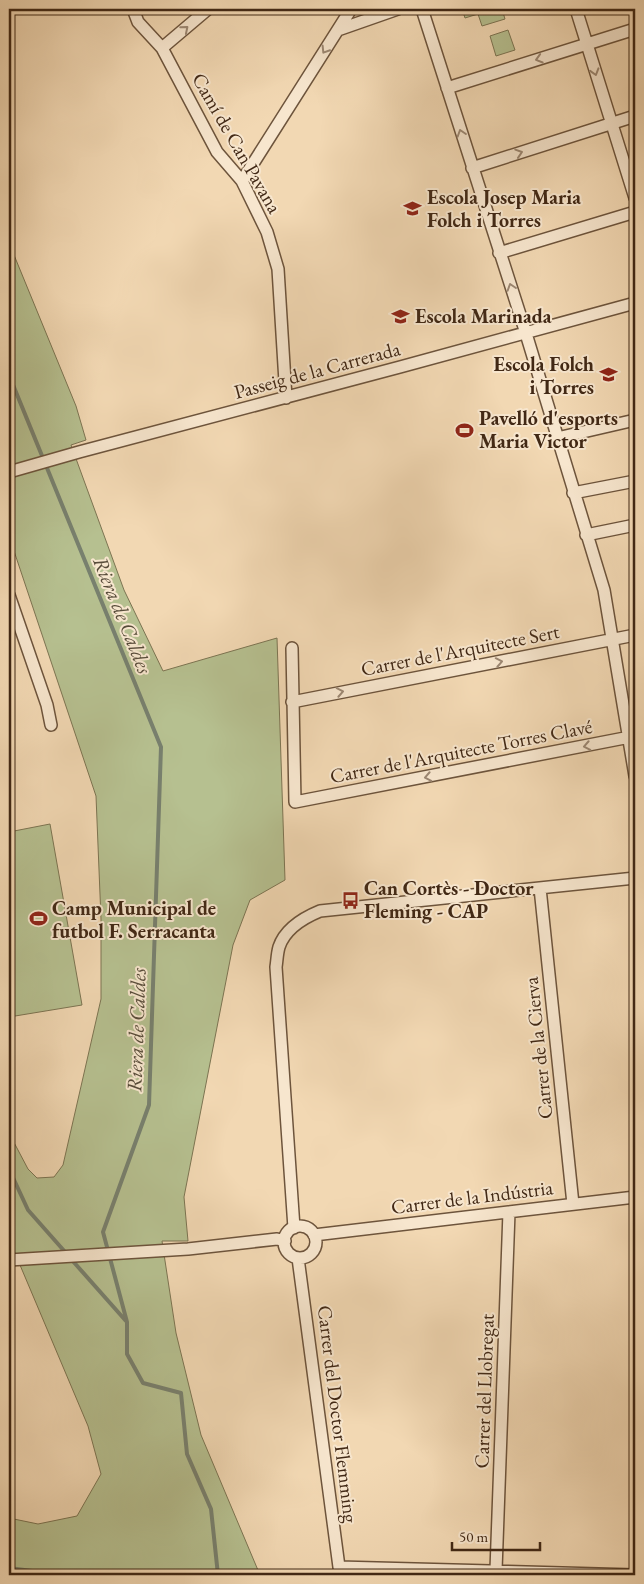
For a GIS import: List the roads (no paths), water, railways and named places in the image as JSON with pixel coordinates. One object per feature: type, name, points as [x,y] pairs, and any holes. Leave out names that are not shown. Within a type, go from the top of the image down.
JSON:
[{"type":"street","name":"Camí de Can Pavana","points":[[134,9],[138,22],[162,48],[216,152],[242,181],[267,232],[278,269],[286,398]]},
{"type":"street","points":[[162,48],[208,9]]},
{"type":"street","points":[[242,181],[351,9]]},
{"type":"street","points":[[338,30],[398,9]]},
{"type":"street","points":[[422,9],[526,334],[604,590],[632,737],[635,776]]},
{"type":"street","points":[[576,9],[635,198]]},
{"type":"street","points":[[447,88],[635,28]]},
{"type":"street","points":[[472,168],[635,116]]},
{"type":"street","points":[[499,253],[635,212]]},
{"type":"street","name":"Passeig de la Carrerada","points":[[9,472],[526,334],[635,303]]},
{"type":"street","points":[[557,438],[635,420]]},
{"type":"street","points":[[573,493],[635,481]]},
{"type":"street","points":[[586,535],[635,525]]},
{"type":"street","points":[[9,595],[47,705],[51,726]]},
{"type":"street","name":"Carrer de l'Arquitecte Sert","points":[[292,702],[635,635]]},
{"type":"street","points":[[292,648],[292,702]]},
{"type":"street","name":"Carrer de l'Arquitecte Torres Clavé","points":[[292,702],[295,802],[632,737]]},
{"type":"street","points":[[294,1228],[276,967],[279,946],[291,928],[305,917],[320,911],[635,878]]},
{"type":"street","name":"Carrer de la Cierva","points":[[540,888],[573,1204]]},
{"type":"street","name":"Carrer de la Indústria","points":[[314,1235],[635,1197]]},
{"type":"street","name":"Carrer del Llobregat","points":[[496,1570],[509,1212]]},
{"type":"street","points":[[294,1228],[307,1228],[314,1235],[316,1240],[314,1249],[309,1256],[298,1258],[288,1252],[285,1242],[288,1232],[294,1228]]},
{"type":"street","points":[[9,1260],[188,1249],[277,1239],[285,1242]]},
{"type":"street","name":"Carrer del Doctor Flemming","points":[[298,1258],[340,1571]]},
{"type":"street","points":[[340,1571],[496,1570],[635,1575]]},
{"type":"waterway","name":"Riera de Caldes","points":[[9,375],[161,747],[149,1105],[103,1232],[127,1322],[127,1354],[143,1383],[181,1393],[187,1454],[211,1509],[218,1575]]},
{"type":"waterway","points":[[9,1169],[28,1210],[66,1253]]},
{"type":"waterway","points":[[71,1259],[126,1321]]},
{"type":"waterway","points":[[9,1568],[63,1575]]},
{"type":"place","name":"Escola Josep Maria Folch i Torres","points":[[413,208]]},
{"type":"place","name":"Escola Marinada","points":[[401,316]]},
{"type":"place","name":"Escola Folch i Torres","points":[[608,375]]},
{"type":"place","name":"Pavelló d'esports Maria Victor","points":[[465,430]]},
{"type":"place","name":"Can Cortès - Doctor Fleming - CAP","points":[[350,900]]},
{"type":"place","name":"Camp Municipal de futbol F. Serracanta","points":[[38,919]]}]
